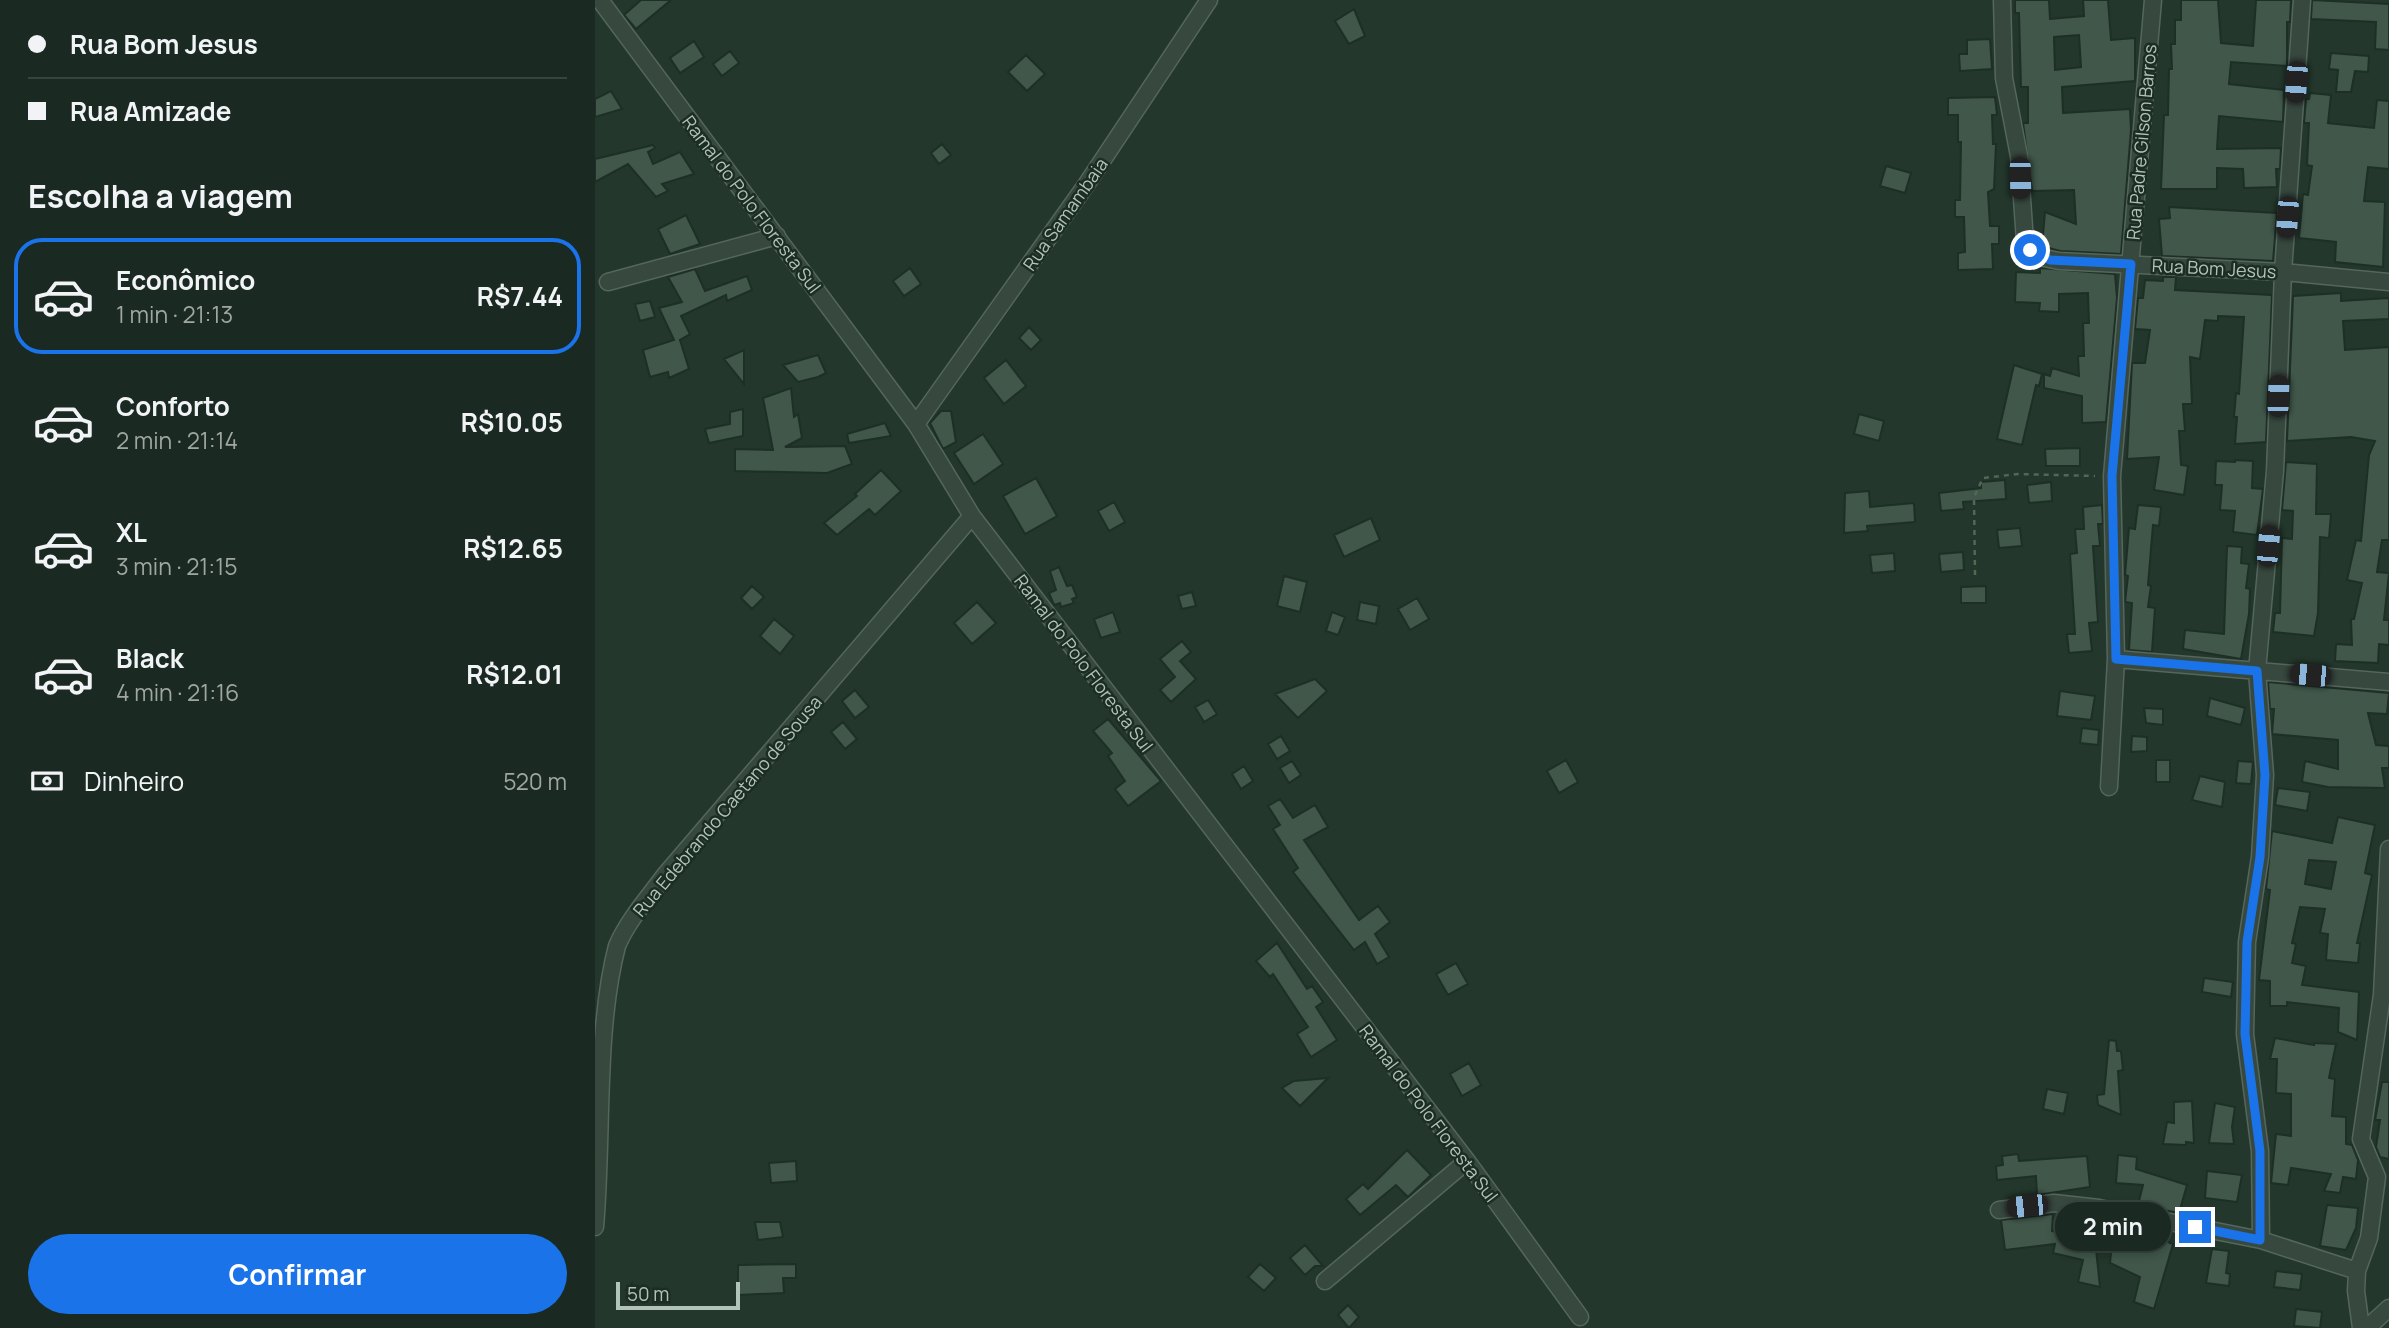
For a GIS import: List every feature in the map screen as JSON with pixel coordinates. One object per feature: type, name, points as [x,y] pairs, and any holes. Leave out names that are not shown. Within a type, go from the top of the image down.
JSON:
[{"type":"street","name":"Ramal do Polo Floresta Sul","points":[[600,0],[916,424],[972,516],[1467,1161],[1580,1317]]},
{"type":"street","name":"Rua Samambaia","points":[[916,424],[1086,185],[1209,0]]},
{"type":"street","name":"Rua Bom Jesus","points":[[2002,0],[2004,78],[2019,156],[2023,229],[2030,250],[2039,257],[2059,261],[2283,272],[2389,282]]},
{"type":"street","name":"Rua Padre Gilson Barros","points":[[2109,786],[2116,659],[2112,476],[2153,0]]},
{"type":"street","points":[[2260,1240],[2260,1151],[2245,1034],[2247,942],[2260,857],[2265,775],[2257,671],[2275,471],[2283,272],[2302,0]]},
{"type":"street","points":[[608,282],[777,236]]},
{"type":"street","name":"Rua Edebrando Caetano de Sousa","points":[[595,1227],[599,1182],[596,1069],[599,1017],[610,968],[625,930],[665,875],[972,516]]},
{"type":"street","points":[[2116,659],[2389,682]]},
{"type":"street","points":[[2361,1328],[2355,1291],[2357,1271],[2369,1238],[2377,1177],[2361,1139],[2382,995],[2389,849]]},
{"type":"street","points":[[1325,1281],[1467,1161]]},
{"type":"street","points":[[1999,1210],[2054,1203],[2088,1207],[2260,1240],[2357,1271]]},
{"type":"street","points":[[2367,1328],[2389,1308]]},
{"type":"path","points":[[1975,575],[1974,497],[1983,478],[2018,474],[2112,476]]},
{"type":"building","points":[[641,0],[671,0],[636,29],[624,15]]},
{"type":"building","points":[[2015,0],[2049,0],[2050,19],[2084,16],[2083,0],[2108,0],[2111,40],[2135,38],[2135,81],[2062,87],[2063,113],[2130,109],[2131,130],[2121,254],[2060,251],[2042,246],[2045,212],[2076,224],[2074,190],[2032,191],[2023,123],[2028,123],[2028,87],[2021,87],[2019,13],[2015,13]],"holes":[[[2079,35],[2081,67],[2055,70],[2054,37]]]},
{"type":"building","points":[[2181,0],[2218,0],[2221,43],[2253,46],[2256,0],[2291,0],[2290,22],[2287,22],[2287,66],[2231,62],[2229,84],[2284,90],[2283,122],[2219,116],[2217,149],[2281,148],[2280,169],[2276,169],[2277,187],[2244,188],[2243,169],[2217,168],[2217,189],[2161,189],[2164,115],[2168,115],[2169,69],[2172,69],[2171,44],[2175,44],[2175,20],[2181,20]]},
{"type":"building","points":[[2312,0],[2389,4],[2389,50],[2375,49],[2376,22],[2311,19]]},
{"type":"building","points":[[1354,9],[1365,36],[1349,44],[1335,21]]},
{"type":"building","points":[[1990,39],[1992,69],[1960,71],[1959,54],[1967,54],[1967,40]]},
{"type":"building","points":[[694,41],[704,57],[680,73],[670,58]]},
{"type":"building","points":[[730,51],[739,63],[722,76],[713,64]]},
{"type":"building","points":[[2331,53],[2369,56],[2368,72],[2355,71],[2351,92],[2336,92],[2338,70],[2329,69]]},
{"type":"building","points":[[1026,55],[1045,74],[1027,91],[1008,72]]},
{"type":"building","points":[[611,91],[622,109],[595,117],[595,99]]},
{"type":"building","points":[[2310,93],[2331,95],[2328,123],[2374,128],[2377,100],[2389,101],[2389,169],[2368,167],[2364,201],[2385,202],[2383,267],[2335,262],[2336,242],[2299,238],[2303,194],[2308,195],[2312,166],[2307,165],[2309,123],[2304,123],[2306,99],[2309,99]]},
{"type":"building","points":[[1995,97],[1997,115],[1992,115],[1993,144],[1996,144],[1994,189],[1988,192],[1990,226],[1999,226],[1999,244],[1992,244],[1993,269],[1958,270],[1958,253],[1965,252],[1964,217],[1955,217],[1955,200],[1960,200],[1961,142],[1958,142],[1958,115],[1948,115],[1948,98]]},
{"type":"building","points":[[942,144],[951,155],[939,164],[931,153]]},
{"type":"building","points":[[653,145],[655,148],[648,152],[653,164],[680,152],[694,174],[662,184],[668,191],[656,197],[628,164],[595,182],[595,159]]},
{"type":"building","points":[[1886,166],[1911,173],[1905,193],[1880,186]]},
{"type":"building","points":[[2169,207],[2277,213],[2273,261],[2162,256],[2159,219],[2170,218]]},
{"type":"building","points":[[686,215],[700,244],[670,254],[658,229]]},
{"type":"building","points":[[910,268],[921,284],[904,296],[893,281]]},
{"type":"building","points":[[2040,268],[2115,274],[2117,298],[2106,422],[2082,423],[2082,396],[2044,388],[2044,374],[2050,376],[2052,368],[2079,376],[2078,356],[2084,356],[2083,323],[2089,323],[2088,293],[2059,294],[2059,312],[2039,311],[2040,303],[2015,302],[2016,272],[2040,273]]},
{"type":"building","points":[[695,269],[705,291],[747,276],[752,290],[727,301],[726,295],[681,316],[690,334],[680,340],[689,369],[669,378],[668,372],[650,377],[643,350],[674,340],[659,308],[682,302],[668,277]]},
{"type":"building","points":[[2163,277],[2176,277],[2175,290],[2272,295],[2266,442],[2235,444],[2237,417],[2234,417],[2236,393],[2239,394],[2244,317],[2218,316],[2218,321],[2205,320],[2200,359],[2190,357],[2192,404],[2183,404],[2185,431],[2179,431],[2181,465],[2188,466],[2184,495],[2154,490],[2159,457],[2127,459],[2132,363],[2145,363],[2150,330],[2135,329],[2138,298],[2143,298],[2145,280],[2163,281]]},
{"type":"building","points":[[2341,293],[2341,301],[2389,298],[2389,319],[2343,321],[2345,350],[2389,347],[2389,540],[2382,540],[2377,572],[2389,573],[2384,620],[2389,620],[2389,645],[2379,644],[2378,663],[2335,661],[2336,644],[2352,645],[2351,619],[2354,619],[2362,583],[2347,580],[2356,540],[2361,541],[2369,455],[2375,441],[2351,437],[2287,441],[2293,296]]},
{"type":"building","points":[[650,301],[655,317],[640,321],[635,304]]},
{"type":"building","points":[[1029,327],[1041,340],[1031,350],[1019,338]]},
{"type":"building","points":[[744,350],[744,384],[724,359]]},
{"type":"building","points":[[818,355],[826,373],[818,377],[798,382],[783,365]]},
{"type":"building","points":[[1006,360],[1026,386],[1004,404],[984,378]]},
{"type":"building","points":[[2014,365],[2042,374],[2039,386],[2036,385],[2022,445],[1997,439]]},
{"type":"building","points":[[791,388],[794,417],[798,414],[802,438],[785,447],[845,446],[852,464],[827,473],[735,471],[735,449],[773,450],[763,398]]},
{"type":"building","points":[[743,409],[743,436],[709,443],[705,429],[730,424],[730,412]]},
{"type":"building","points":[[941,411],[951,411],[956,442],[943,449],[930,423]]},
{"type":"building","points":[[1859,414],[1884,421],[1879,441],[1854,434]]},
{"type":"building","points":[[885,423],[891,436],[849,443],[847,434]]},
{"type":"building","points":[[983,434],[1003,464],[974,484],[954,453]]},
{"type":"building","points":[[2080,448],[2080,466],[2046,466],[2045,449]]},
{"type":"building","points":[[2216,461],[2253,461],[2252,488],[2263,489],[2257,535],[2233,532],[2235,511],[2220,510],[2222,485],[2215,485]]},
{"type":"building","points":[[2286,462],[2317,464],[2316,514],[2331,514],[2329,538],[2320,537],[2318,613],[2314,636],[2273,632],[2275,613],[2280,613],[2282,538],[2292,539],[2293,511],[2282,510]]},
{"type":"building","points":[[881,470],[901,491],[875,515],[869,509],[837,535],[824,523],[857,496],[855,494]]},
{"type":"building","points":[[1036,478],[1057,516],[1025,534],[1003,496]]},
{"type":"building","points":[[2005,480],[2006,499],[1963,502],[1964,509],[1941,511],[1939,493],[1981,488],[1981,482]]},
{"type":"building","points":[[2051,482],[2052,501],[2029,503],[2027,485]]},
{"type":"building","points":[[1869,491],[1870,507],[1914,503],[1915,522],[1867,526],[1868,531],[1844,533],[1845,493]]},
{"type":"building","points":[[1114,502],[1125,522],[1109,531],[1098,511]]},
{"type":"building","points":[[2102,505],[2103,524],[2098,524],[2100,546],[2093,546],[2098,622],[2089,623],[2092,651],[2069,653],[2067,634],[2075,634],[2070,554],[2077,553],[2075,529],[2084,529],[2083,507]]},
{"type":"building","points":[[2138,505],[2161,507],[2159,526],[2153,525],[2148,585],[2151,586],[2148,607],[2155,608],[2152,652],[2129,650],[2132,603],[2125,602],[2128,576],[2125,575],[2129,528],[2135,529]]},
{"type":"building","points":[[1371,518],[1380,540],[1344,557],[1334,535]]},
{"type":"building","points":[[2020,528],[2022,546],[1999,548],[1997,530]]},
{"type":"building","points":[[2227,546],[2242,547],[2241,563],[2249,564],[2246,588],[2250,589],[2249,614],[2241,659],[2183,649],[2185,630],[2224,634]]},
{"type":"building","points":[[1963,552],[1964,570],[1941,572],[1939,554]]},
{"type":"building","points":[[1894,553],[1895,571],[1872,573],[1870,555]]},
{"type":"building","points":[[1059,567],[1067,586],[1072,585],[1077,597],[1072,599],[1074,603],[1061,607],[1060,603],[1054,605],[1049,593],[1056,590],[1050,571]]},
{"type":"building","points":[[1284,576],[1307,582],[1300,612],[1277,606]]},
{"type":"building","points":[[752,586],[764,597],[752,609],[741,598]]},
{"type":"building","points":[[1986,586],[1986,603],[1961,603],[1961,587]]},
{"type":"building","points":[[1192,592],[1196,606],[1182,609],[1178,596]]},
{"type":"building","points":[[1417,598],[1429,619],[1410,630],[1398,609]]},
{"type":"building","points":[[977,602],[996,623],[972,644],[954,623]]},
{"type":"building","points":[[1360,602],[1379,606],[1376,624],[1357,620]]},
{"type":"building","points":[[1113,612],[1120,632],[1101,638],[1094,619]]},
{"type":"building","points":[[1332,612],[1345,617],[1338,635],[1326,631]]},
{"type":"building","points":[[774,619],[794,636],[780,654],[760,636]]},
{"type":"building","points":[[1182,641],[1191,652],[1180,661],[1196,679],[1171,702],[1160,690],[1175,677],[1160,659]]},
{"type":"building","points":[[1315,679],[1327,691],[1298,718],[1275,694]]},
{"type":"building","points":[[2268,682],[2389,693],[2387,714],[2368,713],[2376,745],[2389,746],[2389,768],[2382,768],[2385,788],[2328,787],[2302,782],[2305,761],[2338,769],[2338,740],[2272,734],[2274,709],[2270,709]]},
{"type":"building","points":[[855,690],[869,707],[855,718],[842,701]]},
{"type":"building","points":[[2060,691],[2095,696],[2091,720],[2057,716]]},
{"type":"building","points":[[2210,698],[2245,708],[2241,725],[2207,716]]},
{"type":"building","points":[[1208,700],[1217,714],[1204,722],[1195,707]]},
{"type":"building","points":[[2144,708],[2163,709],[2163,725],[2146,723]]},
{"type":"building","points":[[1108,719],[1161,781],[1128,806],[1115,789],[1125,781],[1108,756],[1112,753],[1093,731]]},
{"type":"building","points":[[843,722],[857,739],[845,749],[831,732]]},
{"type":"building","points":[[2082,728],[2099,730],[2098,745],[2080,743]]},
{"type":"building","points":[[1281,736],[1290,751],[1277,759],[1268,744]]},
{"type":"building","points":[[2132,736],[2147,737],[2147,751],[2131,752]]},
{"type":"building","points":[[1566,760],[1578,782],[1559,793],[1547,771]]},
{"type":"building","points":[[2156,760],[2170,760],[2170,782],[2156,782]]},
{"type":"building","points":[[1292,761],[1301,775],[1289,783],[1280,768]]},
{"type":"building","points":[[2238,761],[2253,762],[2251,784],[2236,783]]},
{"type":"building","points":[[1244,766],[1253,781],[1241,789],[1232,774]]},
{"type":"building","points":[[2200,776],[2225,782],[2222,807],[2192,800]]},
{"type":"building","points":[[2278,788],[2310,792],[2307,811],[2275,805]]},
{"type":"building","points":[[1280,799],[1293,818],[1315,805],[1328,827],[1304,840],[1359,920],[1378,906],[1390,922],[1375,934],[1389,957],[1377,964],[1365,942],[1354,950],[1293,872],[1298,868],[1273,829],[1280,825],[1268,806]]},
{"type":"building","points":[[2338,817],[2375,825],[2365,873],[2372,875],[2357,943],[2360,943],[2358,963],[2326,960],[2328,934],[2320,933],[2325,909],[2300,907],[2292,943],[2296,944],[2292,963],[2306,966],[2302,985],[2359,992],[2357,1040],[2338,1032],[2339,1008],[2287,1002],[2287,1006],[2270,1006],[2270,981],[2259,980],[2270,890],[2266,889],[2272,831],[2332,843]],"holes":[[[2309,860],[2336,862],[2331,889],[2305,884]]]},
{"type":"building","points":[[1277,943],[1307,989],[1312,986],[1323,1002],[1316,1007],[1337,1040],[1311,1057],[1297,1034],[1308,1027],[1273,974],[1270,977],[1256,961]]},
{"type":"building","points":[[1456,963],[1468,984],[1448,995],[1436,974]]},
{"type":"building","points":[[2204,978],[2233,982],[2231,997],[2202,992]]},
{"type":"building","points":[[2275,1038],[2314,1045],[2336,1044],[2329,1078],[2335,1079],[2332,1116],[2346,1117],[2346,1144],[2352,1145],[2358,1160],[2356,1179],[2343,1177],[2340,1193],[2324,1191],[2331,1174],[2291,1168],[2288,1185],[2271,1183],[2276,1134],[2291,1136],[2291,1094],[2276,1093],[2277,1059],[2270,1059]]},
{"type":"building","points":[[2109,1040],[2116,1041],[2117,1051],[2121,1051],[2123,1070],[2118,1071],[2121,1115],[2098,1105],[2097,1095],[2104,1094]]},
{"type":"building","points":[[1469,1063],[1481,1085],[1462,1096],[1450,1074]]},
{"type":"building","points":[[1328,1078],[1300,1106],[1282,1088],[1294,1081]]},
{"type":"building","points":[[2382,1082],[2389,1082],[2389,1159],[2380,1157],[2376,1147],[2380,1120],[2375,1120]]},
{"type":"building","points":[[2047,1089],[2068,1093],[2064,1114],[2043,1109]]},
{"type":"building","points":[[2192,1101],[2194,1143],[2163,1144],[2167,1122],[2174,1123],[2174,1102]]},
{"type":"building","points":[[2215,1103],[2235,1107],[2232,1127],[2234,1144],[2209,1143]]},
{"type":"building","points":[[1407,1150],[1431,1175],[1408,1197],[1396,1185],[1360,1215],[1346,1199],[1363,1184],[1368,1189]]},
{"type":"building","points":[[2018,1154],[2019,1161],[2087,1156],[2090,1187],[2037,1195],[2036,1176],[1997,1180],[1996,1166],[2003,1165],[2002,1156]]},
{"type":"building","points":[[2118,1155],[2137,1157],[2136,1169],[2187,1185],[2179,1213],[2138,1205],[2143,1185],[2116,1183]]},
{"type":"building","points":[[796,1161],[797,1181],[771,1183],[769,1163]]},
{"type":"building","points":[[2207,1171],[2242,1175],[2237,1202],[2205,1198]]},
{"type":"building","points":[[2327,1205],[2358,1208],[2356,1228],[2346,1250],[2320,1246]]},
{"type":"building","points":[[2053,1214],[2052,1231],[2085,1239],[2073,1243],[2096,1249],[2100,1287],[2078,1282],[2083,1260],[2053,1253],[2055,1244],[2005,1250],[2001,1220]]},
{"type":"building","points":[[755,1222],[780,1222],[783,1237],[758,1240]]},
{"type":"building","points":[[2150,1235],[2173,1244],[2154,1309],[2134,1302],[2140,1277],[2110,1263],[2112,1243],[2146,1251]]},
{"type":"building","points":[[1305,1245],[1323,1266],[1315,1266],[1305,1275],[1290,1258]]},
{"type":"building","points":[[2212,1249],[2229,1251],[2226,1273],[2230,1274],[2229,1286],[2206,1283]]},
{"type":"building","points":[[796,1264],[796,1278],[783,1278],[784,1293],[738,1295],[738,1265]]},
{"type":"building","points":[[1260,1264],[1276,1278],[1264,1291],[1248,1277]]},
{"type":"building","points":[[2276,1271],[2302,1274],[2300,1290],[2274,1287]]},
{"type":"building","points":[[1348,1305],[1359,1317],[1349,1328],[1338,1315]]},
{"type":"building","points":[[2296,1309],[2322,1312],[2320,1328],[2294,1326]]},
{"type":"route","points":[[2030,250],[2039,257],[2050,260],[2131,264],[2112,476],[2116,659],[2257,671],[2265,775],[2260,857],[2247,942],[2245,1034],[2260,1151],[2260,1240],[2195,1227]]}]
